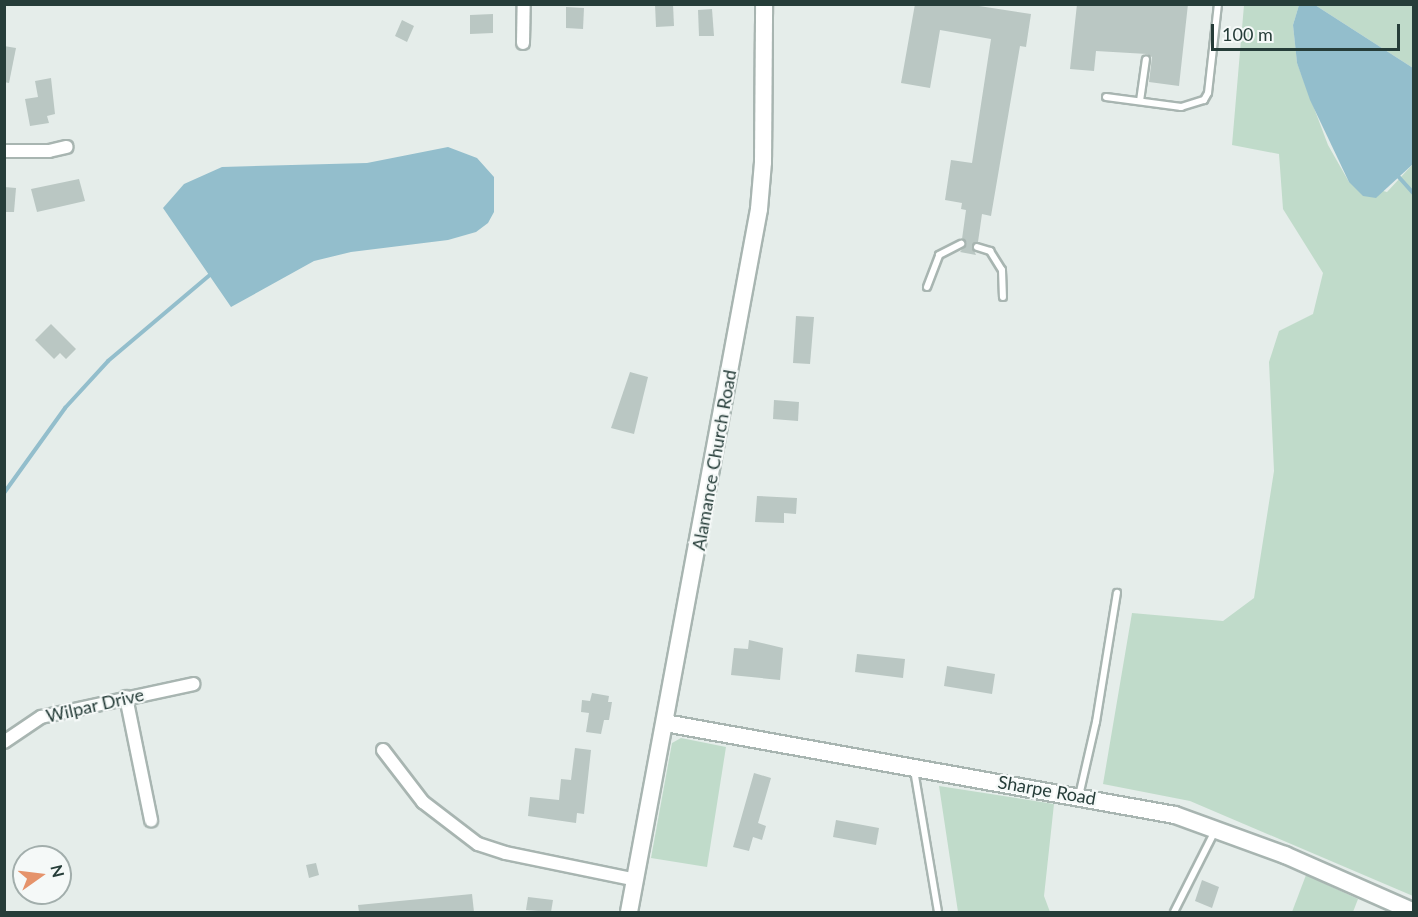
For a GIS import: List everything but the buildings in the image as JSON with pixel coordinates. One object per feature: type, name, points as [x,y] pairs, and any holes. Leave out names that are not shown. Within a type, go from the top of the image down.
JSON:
[{"type":"main road","name":"Alamance Church Road","points":[[629,912],[759,209],[764,139],[764,4]]},
{"type":"main road","name":"Sharpe Road","points":[[665,723],[1079,796],[1216,828],[1413,912]]},
{"type":"street","points":[[523,43],[524,4]]},
{"type":"street","points":[[4,151],[49,151],[67,147]]},
{"type":"street","name":"Wilpar Drive","points":[[4,742],[41,717],[193,684]]},
{"type":"street","points":[[126,697],[151,820]]},
{"type":"street","points":[[382,750],[423,802],[478,844],[506,853],[636,880]]},
{"type":"lane","points":[[1106,97],[1181,107],[1197,105],[1204,100],[1208,93],[1218,4]]},
{"type":"lane","points":[[1140,101],[1146,59]]},
{"type":"lane","points":[[927,287],[939,255],[961,244]]},
{"type":"lane","points":[[977,247],[990,251],[1002,270],[1004,297]]},
{"type":"lane","points":[[1079,796],[1096,722],[1117,593]]},
{"type":"lane","points":[[913,766],[938,912]]},
{"type":"lane","points":[[1174,912],[1216,828]]},
{"type":"green space","points":[[1244,5],[1299,5],[1293,25],[1297,63],[1328,145],[1349,182],[1387,192],[1413,164],[1413,896],[1190,801],[1103,784],[1132,613],[1223,621],[1254,598],[1274,471],[1269,362],[1279,331],[1313,314],[1323,273],[1283,209],[1279,154],[1232,145]]},
{"type":"green space","points":[[1315,5],[1413,5],[1413,68]]},
{"type":"green space","points":[[681,738],[726,747],[707,867],[651,858],[672,743]]},
{"type":"green space","points":[[939,786],[1054,804],[1044,896],[1050,912],[958,912]]},
{"type":"green space","points":[[1306,875],[1358,899],[1353,912],[1292,912]]},
{"type":"water","points":[[1299,5],[1315,5],[1413,68],[1413,164],[1376,198],[1363,196],[1349,182],[1310,100],[1297,63],[1293,25]]},
{"type":"water","points":[[448,147],[477,158],[494,177],[494,212],[488,223],[476,232],[448,240],[351,252],[314,261],[231,307],[163,208],[184,184],[222,167],[367,163]]},
{"type":"waterway","points":[[1397,175],[1414,194]]},
{"type":"waterway","points":[[4,493],[65,408],[108,361],[212,273]]}]
